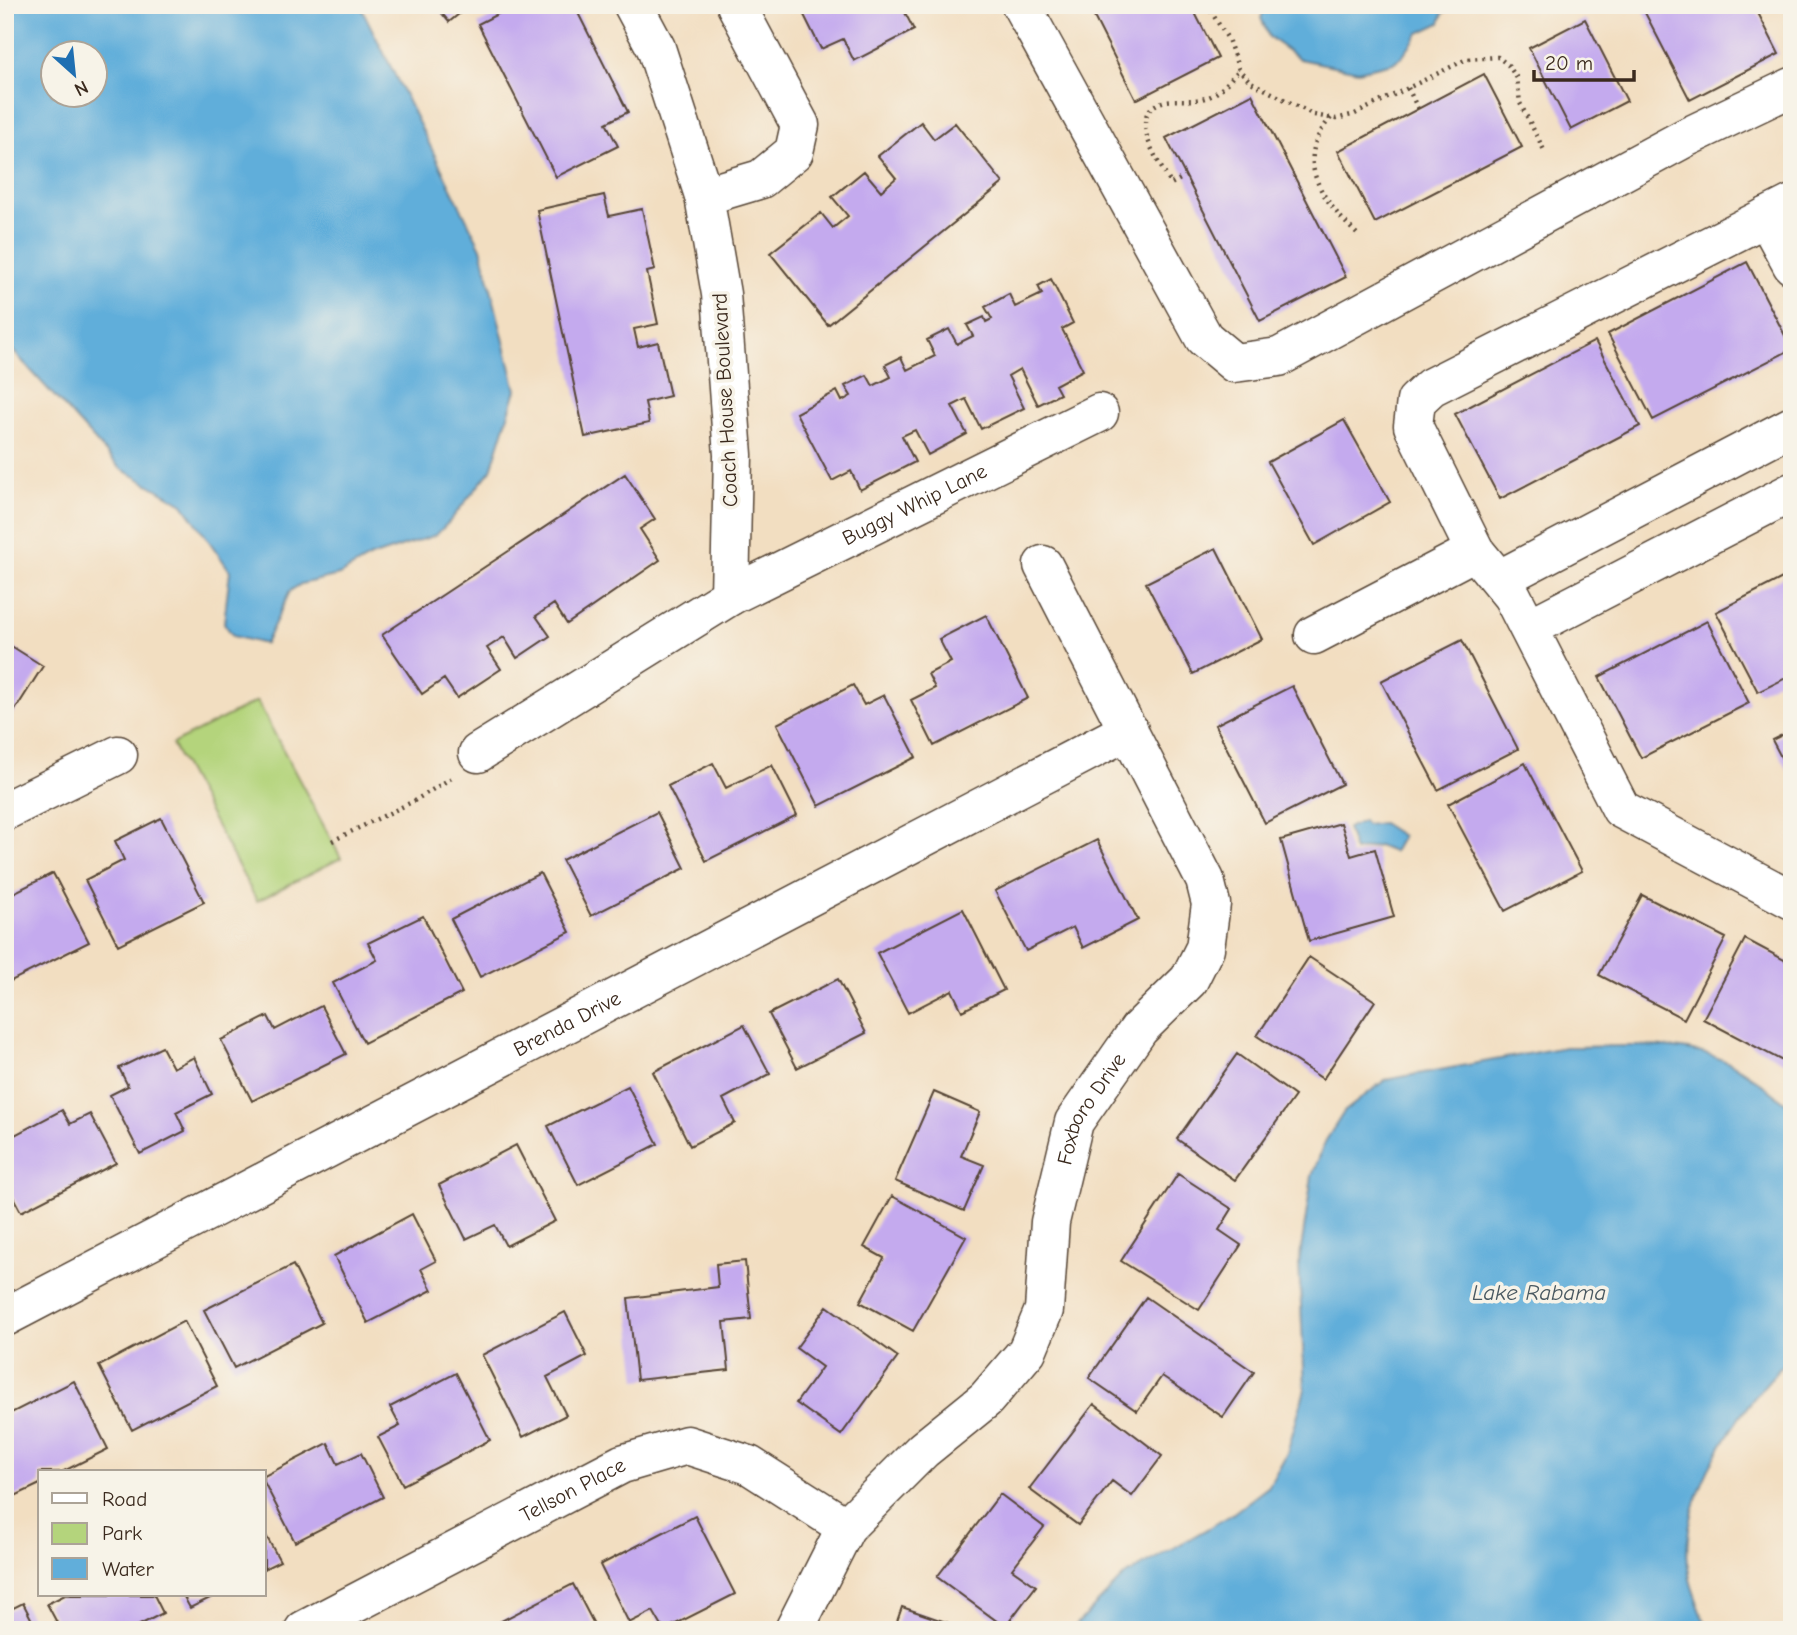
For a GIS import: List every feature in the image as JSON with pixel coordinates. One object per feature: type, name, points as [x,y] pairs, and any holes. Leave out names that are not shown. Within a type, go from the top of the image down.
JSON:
[{"type":"street","name":"Coach House Boulevard","points":[[633,5],[656,48],[704,196],[721,294],[733,455],[730,596]]},
{"type":"street","points":[[704,196],[761,179],[794,152],[800,125],[736,5]]},
{"type":"street","points":[[1021,5],[1204,338],[1234,363],[1279,357],[1685,138],[1792,87]]},
{"type":"street","points":[[1792,265],[1779,210],[1431,387],[1416,401],[1413,426],[1475,551],[1500,579],[1529,628],[1620,808],[1792,900]]},
{"type":"street","name":"Buggy Whip Lane","points":[[730,596],[1099,413]]},
{"type":"street","points":[[1500,579],[1792,426]]},
{"type":"street","points":[[1529,628],[1792,492]]},
{"type":"street","points":[[1314,635],[1475,551]]},
{"type":"street","name":"Foxboro Drive","points":[[794,1630],[846,1527],[923,1450],[986,1399],[1027,1351],[1044,1310],[1050,1222],[1074,1122],[1139,1029],[1189,980],[1205,948],[1211,904],[1205,880],[1042,565]]},
{"type":"street","points":[[478,753],[730,596]]},
{"type":"street","name":"Brenda Drive","points":[[5,1317],[1129,730]]},
{"type":"street","points":[[5,811],[118,755]]},
{"type":"street","name":"Tellson Place","points":[[304,1630],[622,1464],[687,1445],[748,1465],[846,1527]]},
{"type":"path","points":[[1207,5],[1228,39],[1239,70],[1251,82],[1296,106],[1332,118],[1355,114],[1467,59],[1498,57],[1517,78],[1520,103],[1537,142],[1545,152]]},
{"type":"path","points":[[1185,176],[1171,184],[1147,140],[1144,124],[1150,110],[1163,102],[1207,98],[1239,70]]},
{"type":"path","points":[[1408,88],[1418,109]]},
{"type":"path","points":[[1332,118],[1313,144],[1313,163],[1319,191],[1331,209],[1358,235]]},
{"type":"path","points":[[332,841],[424,795],[473,765],[478,753]]},
{"type":"green space","points":[[257,701],[341,858],[257,901],[172,744]]},
{"type":"water","points":[[5,5],[360,5],[481,248],[516,390],[491,470],[436,535],[371,557],[339,575],[301,584],[290,591],[265,644],[233,636],[224,623],[230,571],[183,504],[120,468],[5,342]]},
{"type":"water","points":[[1266,5],[1453,6],[1443,13],[1440,23],[1419,33],[1402,56],[1393,63],[1358,71],[1300,59],[1269,37],[1261,18]]},
{"type":"water","points":[[1363,821],[1366,825],[1382,823],[1402,836],[1393,852],[1378,846],[1354,851],[1347,828]]},
{"type":"water","name":"Lake Rabama","points":[[1641,1046],[1697,1052],[1726,1061],[1756,1079],[1792,1108],[1792,1356],[1751,1402],[1732,1429],[1701,1487],[1691,1518],[1687,1549],[1690,1579],[1708,1630],[1071,1630],[1123,1577],[1231,1515],[1269,1486],[1287,1453],[1305,1389],[1299,1263],[1312,1176],[1325,1142],[1344,1112],[1385,1080],[1565,1047]]},
{"type":"building","points":[[435,5],[470,5],[449,22]]},
{"type":"building","points":[[515,5],[574,5],[628,112],[606,123],[618,146],[556,177],[478,24]]},
{"type":"building","points":[[799,5],[901,5],[914,30],[854,61],[843,39],[821,49]]},
{"type":"building","points":[[1088,5],[1191,5],[1218,58],[1136,100]]},
{"type":"building","points":[[1641,5],[1754,5],[1779,54],[1690,100]]},
{"type":"building","points":[[1585,19],[1627,101],[1571,130],[1529,48]]},
{"type":"building","points":[[1484,74],[1522,147],[1375,223],[1338,151]]},
{"type":"building","points":[[1252,94],[1346,277],[1260,321],[1166,138]]},
{"type":"building","points":[[921,122],[934,139],[955,123],[1003,183],[828,325],[770,253],[821,213],[833,228],[848,216],[832,197],[864,171],[881,191],[896,178],[878,156]]},
{"type":"building","points":[[604,195],[609,216],[642,209],[655,270],[647,272],[658,324],[634,329],[638,347],[658,342],[670,396],[645,402],[649,423],[585,437],[537,210]]},
{"type":"building","points":[[1747,262],[1792,349],[1653,420],[1608,334]]},
{"type":"building","points":[[1051,279],[1073,323],[1062,329],[1083,370],[1055,385],[1060,394],[1038,405],[1020,369],[1008,376],[1024,408],[981,429],[966,399],[952,406],[967,434],[928,455],[915,430],[902,436],[915,462],[860,490],[851,471],[832,481],[796,413],[837,391],[842,401],[851,396],[845,386],[867,375],[873,386],[891,377],[885,365],[901,357],[907,370],[935,356],[927,340],[949,329],[957,344],[973,336],[967,325],[984,317],[986,322],[992,319],[985,307],[1009,294],[1015,307],[1042,294],[1038,286]]},
{"type":"building","points":[[1595,341],[1640,426],[1500,499],[1455,414]]},
{"type":"building","points":[[1344,420],[1390,502],[1314,545],[1268,462]]},
{"type":"building","points":[[625,474],[655,519],[640,529],[660,560],[567,624],[554,604],[536,616],[550,636],[517,658],[504,637],[487,648],[501,669],[457,698],[444,679],[422,694],[382,635]]},
{"type":"building","points":[[1216,548],[1262,639],[1193,674],[1146,583]]},
{"type":"building","points":[[1792,573],[1792,675],[1758,692],[1716,612]]},
{"type":"building","points":[[986,615],[1028,698],[934,746],[911,700],[935,688],[928,674],[951,662],[939,639]]},
{"type":"building","points":[[1707,621],[1749,703],[1641,758],[1599,677]]},
{"type":"building","points":[[1462,640],[1518,749],[1438,790],[1381,681]]},
{"type":"building","points":[[5,642],[43,666],[5,726]]},
{"type":"building","points":[[853,685],[864,705],[884,695],[916,757],[819,806],[777,724]]},
{"type":"building","points":[[1292,686],[1342,784],[1265,823],[1215,725]]},
{"type":"building","points":[[1792,730],[1792,778],[1772,740]]},
{"type":"building","points":[[713,763],[726,788],[772,765],[797,815],[706,861],[668,786]]},
{"type":"building","points":[[1525,763],[1582,871],[1505,911],[1448,804]]},
{"type":"building","points":[[657,812],[685,868],[591,916],[562,860]]},
{"type":"building","points":[[161,818],[204,902],[118,945],[85,880],[124,860],[115,841]]},
{"type":"building","points":[[1341,823],[1351,856],[1375,849],[1394,917],[1309,941],[1281,840]]},
{"type":"building","points":[[1097,840],[1138,920],[1083,948],[1073,927],[1026,951],[995,891]]},
{"type":"building","points":[[53,873],[89,942],[5,984],[5,897]]},
{"type":"building","points":[[540,873],[570,932],[480,977],[451,919]]},
{"type":"building","points":[[1642,895],[1726,938],[1684,1019],[1599,975]]},
{"type":"building","points":[[963,909],[1004,990],[962,1011],[952,990],[908,1013],[877,953]]},
{"type":"building","points":[[423,916],[462,993],[364,1043],[333,983],[377,960],[368,943]]},
{"type":"building","points":[[1745,939],[1792,964],[1792,1066],[1703,1019]]},
{"type":"building","points":[[1309,957],[1375,1001],[1323,1079],[1257,1036]]},
{"type":"building","points":[[838,979],[866,1033],[797,1068],[769,1014]]},
{"type":"building","points":[[321,1006],[346,1054],[252,1101],[221,1040],[268,1016],[275,1030]]},
{"type":"building","points":[[744,1025],[770,1074],[723,1099],[735,1123],[690,1146],[653,1072]]},
{"type":"building","points":[[162,1047],[173,1068],[194,1057],[212,1094],[176,1112],[185,1131],[140,1154],[110,1095],[128,1086],[119,1068]]},
{"type":"building","points":[[1237,1054],[1295,1096],[1235,1180],[1177,1139]]},
{"type":"building","points":[[628,1086],[658,1144],[578,1185],[548,1126]]},
{"type":"building","points":[[934,1092],[980,1112],[961,1156],[984,1165],[964,1211],[895,1181]]},
{"type":"building","points":[[62,1110],[70,1124],[90,1114],[116,1163],[21,1212],[5,1182],[5,1140]]},
{"type":"building","points":[[516,1145],[555,1221],[506,1246],[495,1225],[466,1239],[439,1185]]},
{"type":"building","points":[[1178,1174],[1232,1209],[1219,1230],[1241,1245],[1199,1310],[1121,1261]]},
{"type":"building","points":[[892,1196],[966,1237],[913,1331],[860,1302],[884,1258],[864,1247]]},
{"type":"building","points":[[412,1214],[436,1261],[421,1269],[432,1290],[368,1323],[334,1256]]},
{"type":"building","points":[[745,1261],[751,1319],[724,1322],[729,1370],[637,1380],[628,1298],[718,1287],[716,1264]]},
{"type":"building","points":[[293,1265],[322,1323],[234,1368],[204,1310]]},
{"type":"building","points":[[1146,1297],[1254,1372],[1223,1417],[1162,1376],[1137,1411],[1089,1378]]},
{"type":"building","points":[[827,1306],[898,1357],[841,1435],[796,1403],[822,1367],[796,1348]]},
{"type":"building","points":[[565,1312],[587,1356],[547,1377],[566,1415],[523,1437],[482,1355]]},
{"type":"building","points":[[184,1321],[217,1386],[132,1430],[99,1366]]},
{"type":"building","points":[[456,1373],[490,1440],[403,1485],[378,1437],[400,1426],[390,1407]]},
{"type":"building","points":[[74,1381],[108,1449],[66,1470],[38,1470],[38,1485],[13,1497],[5,1482],[5,1416]]},
{"type":"building","points":[[1094,1404],[1162,1456],[1132,1496],[1112,1481],[1078,1525],[1029,1489]]},
{"type":"building","points":[[328,1443],[338,1464],[361,1453],[383,1497],[295,1542],[266,1486],[266,1475]]},
{"type":"building","points":[[1000,1494],[1044,1527],[1012,1569],[1036,1586],[1005,1627],[937,1577]]},
{"type":"building","points":[[695,1516],[735,1594],[664,1630],[653,1611],[629,1623],[600,1565]]},
{"type":"building","points":[[266,1536],[280,1561],[266,1568]]},
{"type":"building","points":[[573,1584],[597,1630],[484,1630]]},
{"type":"building","points":[[63,1596],[154,1596],[163,1613],[130,1630],[61,1630],[47,1604]]},
{"type":"building","points":[[184,1596],[214,1596],[190,1608]]},
{"type":"building","points":[[23,1603],[37,1630],[5,1630],[5,1612]]},
{"type":"building","points":[[902,1607],[966,1629],[966,1630],[894,1630]]}]
